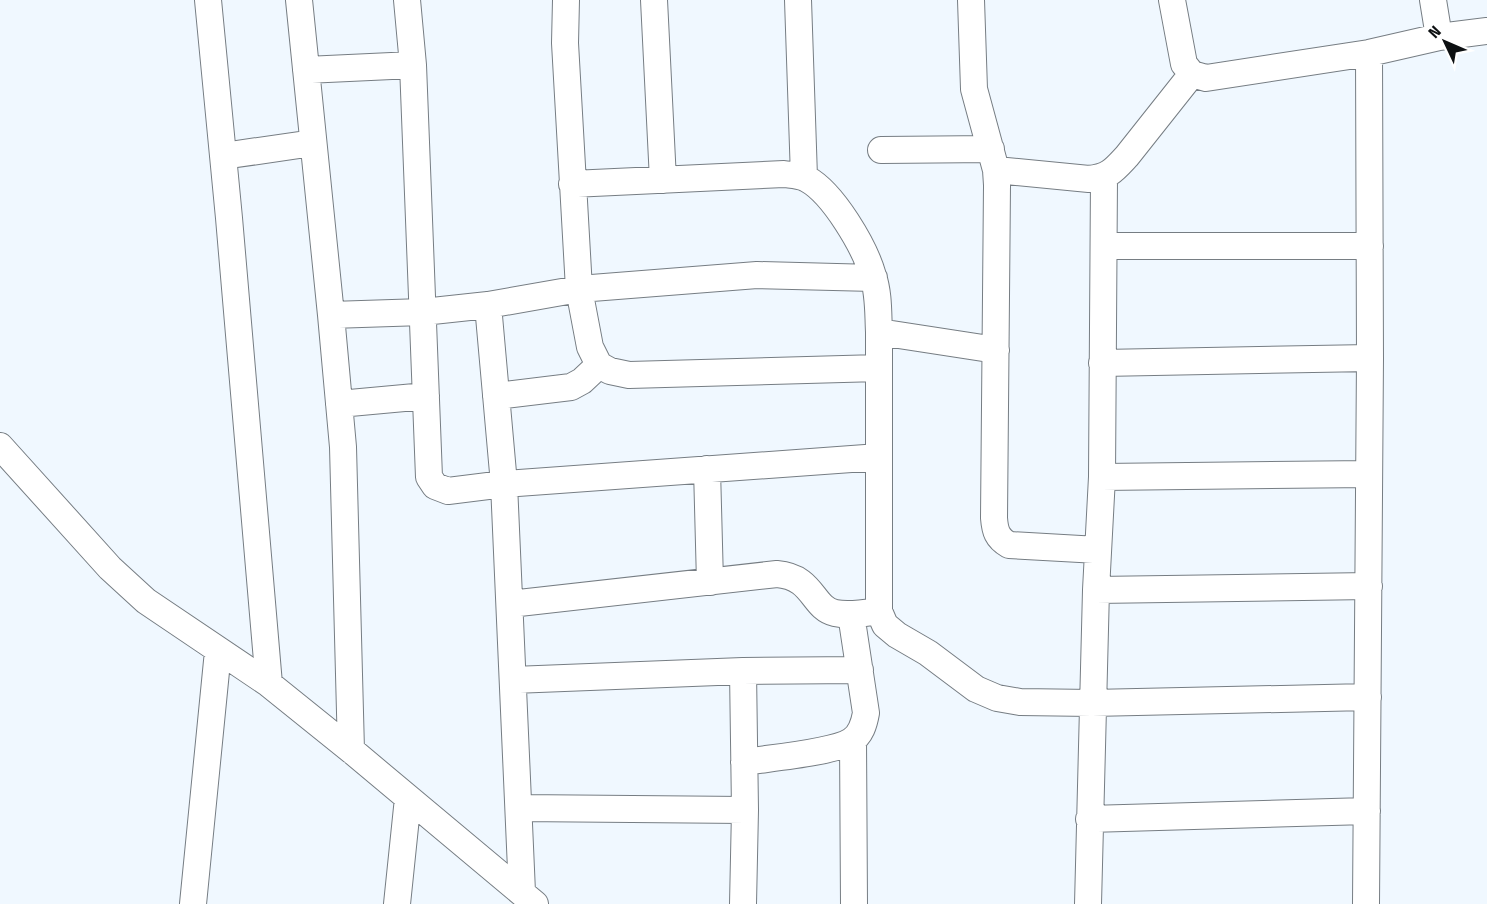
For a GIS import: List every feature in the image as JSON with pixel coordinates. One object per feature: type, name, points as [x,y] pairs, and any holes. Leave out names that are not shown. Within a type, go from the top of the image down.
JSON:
[{"type":"street","points":[[208,0],[269,684]]},
{"type":"street","points":[[299,0],[332,315],[343,447],[351,750]]},
{"type":"street","points":[[407,0],[413,64],[429,477],[435,486],[448,491],[504,484],[879,457]]},
{"type":"street","points":[[566,0],[565,43],[579,289],[590,347],[599,365],[610,371],[629,375],[879,368]]},
{"type":"street","points":[[654,0],[663,180]]},
{"type":"street","points":[[798,0],[804,177]]},
{"type":"street","points":[[971,0],[974,89],[993,160],[996,350],[995,531],[1000,539],[1009,544],[1098,550]]},
{"type":"street","points":[[1173,0],[1180,54],[1184,64],[1192,74],[1206,78],[1369,53],[1439,37],[1487,31]]},
{"type":"street","points":[[1433,0],[1439,37]]},
{"type":"street","points":[[1366,904],[1370,358],[1369,53]]},
{"type":"street","points":[[306,70],[413,64]]},
{"type":"street","points":[[881,150],[993,160],[1089,179],[1104,178],[1116,169],[1192,74]]},
{"type":"street","points":[[223,156],[313,143]]},
{"type":"street","points":[[572,184],[784,174],[804,177],[822,189],[835,204],[868,261],[874,278],[879,332],[879,611],[885,625],[897,635],[928,652],[976,689],[997,698],[1020,702],[1092,703],[1368,697]]},
{"type":"street","points":[[1088,904],[1092,703],[1102,477],[1104,178]]},
{"type":"street","points":[[1104,246],[1370,246]]},
{"type":"street","points":[[332,315],[423,312],[488,305],[579,289],[757,275],[874,278]]},
{"type":"street","points":[[488,305],[504,484],[519,808],[529,898]]},
{"type":"street","points":[[879,332],[996,350]]},
{"type":"street","points":[[1102,363],[1370,358]]},
{"type":"street","points":[[496,396],[571,387],[582,381],[599,365]]},
{"type":"street","points":[[339,404],[426,396]]},
{"type":"street","points":[[0,446],[118,574],[146,601],[269,684],[529,898]]},
{"type":"street","points":[[707,469],[710,582]]},
{"type":"street","points":[[1102,477],[1369,474]]},
{"type":"street","points":[[510,604],[777,574],[788,575],[801,581],[823,607],[833,613],[879,611]]},
{"type":"street","points":[[1096,590],[1369,586]]},
{"type":"street","points":[[744,762],[837,747],[852,740],[863,727],[866,713],[851,614]]},
{"type":"street","points":[[193,904],[218,651]]},
{"type":"street","points":[[513,680],[860,670]]},
{"type":"street","points":[[743,672],[745,810],[743,904]]},
{"type":"street","points":[[852,740],[854,904]]},
{"type":"street","points":[[397,904],[408,798]]},
{"type":"street","points":[[519,808],[745,810]]},
{"type":"street","points":[[1089,819],[1367,811]]}]
